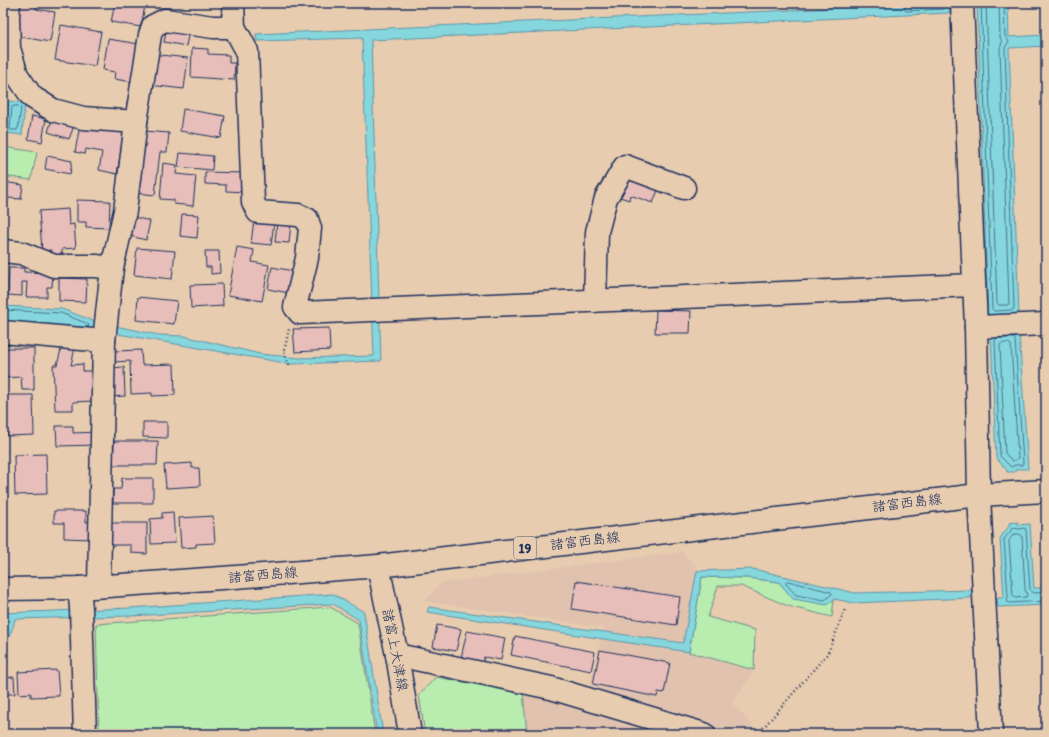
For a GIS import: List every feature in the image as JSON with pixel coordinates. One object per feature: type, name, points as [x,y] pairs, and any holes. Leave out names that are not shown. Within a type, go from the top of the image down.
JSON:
[{"type":"street","points":[[9,3],[8,48],[17,75],[32,97],[53,110],[83,118],[136,122]]},
{"type":"street","points":[[233,3],[234,26],[247,51],[253,202],[258,212],[298,215],[307,219],[310,228],[307,258],[295,307],[300,313],[974,285]]},
{"type":"street","points":[[962,3],[976,327],[978,495],[991,734]]},
{"type":"street","points":[[85,734],[85,601],[105,332],[112,268],[125,211],[136,122],[150,35],[153,26],[165,20],[213,27],[234,26]]},
{"type":"street","points":[[595,301],[597,232],[606,198],[625,166],[684,188]]},
{"type":"street","points":[[3,251],[21,253],[54,266],[96,266],[112,268]]},
{"type":"street","points":[[976,327],[1046,324]]},
{"type":"street","points":[[3,332],[105,332]]},
{"type":"street","name":"諸富西島線","points":[[3,589],[85,601],[222,578],[378,566],[978,495],[1046,491]]},
{"type":"street","name":"諸富上大津線","points":[[378,566],[397,656],[410,734]]},
{"type":"street","points":[[397,656],[551,688],[704,734]]},
{"type":"path","points":[[284,352],[289,365]]},
{"type":"path","points":[[758,734],[828,652],[845,609]]},
{"type":"shaded area","points":[[682,552],[699,569],[685,646],[689,652],[754,670],[732,703],[755,728],[739,734],[589,688],[604,628],[425,601],[441,583]]},
{"type":"shaded area","points":[[436,677],[546,698],[668,734],[425,734],[419,695]]},
{"type":"green space","points":[[3,147],[37,152],[31,180],[3,176]]},
{"type":"green space","points":[[702,577],[748,578],[779,582],[794,599],[834,599],[832,617],[788,606],[741,586],[718,586],[708,617],[755,630],[754,670],[689,652]]},
{"type":"green space","points":[[330,607],[358,623],[375,734],[99,734],[96,624]]},
{"type":"green space","points":[[436,677],[523,693],[527,734],[425,734],[419,695]]},
{"type":"water","points":[[950,3],[949,13],[371,40],[381,361],[291,364],[95,330],[3,326],[3,306],[62,309],[96,322],[159,335],[184,336],[260,354],[299,358],[374,356],[362,38],[257,41],[256,34]]},
{"type":"water","points":[[977,3],[1008,3],[1009,37],[1046,35],[1046,46],[1009,48],[1019,314],[988,315]]},
{"type":"water","points":[[9,101],[25,103],[22,135],[5,133]]},
{"type":"water","points":[[1019,333],[1028,469],[1016,469],[1015,472],[1007,472],[996,458],[991,335]]},
{"type":"water","points":[[1018,522],[1018,525],[1030,524],[1034,588],[1046,588],[1046,605],[998,607],[997,598],[1004,598],[1000,538],[1009,526],[1009,523]]},
{"type":"water","points":[[753,569],[855,593],[972,590],[970,598],[854,603],[834,599],[827,605],[793,599],[779,582],[748,578],[702,577],[689,652],[427,612],[429,607],[683,643],[697,571]]},
{"type":"water","points":[[333,594],[364,612],[383,734],[377,734],[359,620],[333,604],[131,616],[15,619],[3,647],[3,613],[130,608]]},
{"type":"building","points":[[18,3],[37,3],[36,9],[55,12],[50,42],[16,36],[20,12],[17,11]]},
{"type":"building","points":[[115,3],[137,3],[145,5],[141,27],[111,22]]},
{"type":"building","points":[[61,25],[101,32],[95,66],[55,60]]},
{"type":"building","points":[[167,27],[189,31],[186,46],[164,42]]},
{"type":"building","points":[[108,39],[139,44],[133,82],[114,79],[115,72],[103,70]]},
{"type":"building","points":[[192,48],[208,49],[208,54],[229,55],[229,63],[235,63],[234,80],[191,77]]},
{"type":"building","points":[[152,54],[188,58],[184,89],[149,85]]},
{"type":"building","points":[[183,109],[225,116],[221,138],[180,131]]},
{"type":"building","points":[[32,116],[46,119],[42,142],[28,139]]},
{"type":"building","points":[[53,116],[75,123],[69,139],[48,132]]},
{"type":"building","points":[[80,125],[124,132],[117,174],[99,170],[102,152],[86,149],[85,154],[75,152]]},
{"type":"building","points":[[143,131],[169,133],[167,152],[160,152],[155,195],[137,193]]},
{"type":"building","points":[[180,153],[213,156],[212,170],[178,167]]},
{"type":"building","points":[[47,156],[72,161],[70,174],[45,169]]},
{"type":"building","points":[[163,163],[177,165],[176,174],[196,176],[193,206],[174,204],[174,200],[160,199]]},
{"type":"building","points":[[205,172],[244,173],[244,192],[226,191],[226,185],[205,184]]},
{"type":"building","points":[[625,173],[660,185],[653,203],[630,195],[629,200],[617,196]]},
{"type":"building","points":[[3,182],[23,185],[21,199],[8,198],[5,222],[3,222]]},
{"type":"building","points":[[77,200],[110,201],[109,228],[86,227],[86,222],[77,222]]},
{"type":"building","points":[[68,209],[69,225],[74,224],[76,248],[62,249],[62,254],[51,255],[51,250],[42,251],[39,211]]},
{"type":"building","points":[[182,214],[199,215],[197,238],[180,236]]},
{"type":"building","points":[[130,216],[150,221],[146,240],[126,235]]},
{"type":"building","points":[[254,220],[274,222],[271,245],[251,243]]},
{"type":"building","points":[[277,222],[291,223],[289,243],[275,242]]},
{"type":"building","points":[[237,247],[254,250],[252,262],[269,265],[262,301],[228,295]]},
{"type":"building","points":[[137,248],[175,251],[172,279],[134,275]]},
{"type":"building","points":[[205,251],[219,251],[220,273],[211,274],[211,267],[206,267]]},
{"type":"building","points":[[272,267],[293,271],[289,293],[268,289]]},
{"type":"building","points":[[9,268],[24,268],[24,272],[53,273],[52,287],[47,287],[47,297],[26,297],[27,282],[22,282],[22,296],[8,295]]},
{"type":"building","points":[[59,278],[87,279],[86,302],[59,301]]},
{"type":"building","points":[[222,284],[223,306],[191,308],[190,285]]},
{"type":"building","points":[[138,297],[177,301],[174,324],[136,320]]},
{"type":"building","points":[[656,310],[691,311],[690,333],[655,333]]},
{"type":"building","points":[[329,328],[330,350],[295,352],[293,329]]},
{"type":"building","points":[[3,343],[5,343],[5,348],[34,348],[34,390],[22,390],[21,377],[3,378]]},
{"type":"building","points":[[62,346],[75,348],[71,365],[83,364],[83,371],[96,371],[93,401],[73,402],[73,410],[55,410],[53,365],[57,365]]},
{"type":"building","points":[[141,350],[142,365],[174,364],[175,395],[152,396],[152,393],[131,394],[130,361],[114,362],[114,351]]},
{"type":"building","points":[[124,367],[125,396],[110,397],[109,368]]},
{"type":"building","points":[[6,395],[33,395],[34,435],[7,436]]},
{"type":"building","points":[[143,422],[167,422],[167,438],[143,437]]},
{"type":"building","points":[[56,426],[73,426],[73,433],[98,432],[99,445],[57,446]]},
{"type":"building","points":[[114,441],[158,441],[157,465],[113,465]]},
{"type":"building","points":[[46,454],[47,494],[15,495],[14,455]]},
{"type":"building","points":[[192,463],[192,468],[199,468],[200,486],[166,488],[164,465]]},
{"type":"building","points":[[122,478],[153,478],[153,503],[113,503],[113,489],[121,489]]},
{"type":"building","points":[[54,511],[86,511],[86,522],[91,522],[91,539],[64,538],[64,523],[54,523]]},
{"type":"building","points":[[173,512],[175,543],[151,544],[150,519],[162,518],[162,513]]},
{"type":"building","points":[[213,516],[215,543],[196,544],[196,547],[181,548],[179,518]]},
{"type":"building","points":[[109,523],[147,523],[147,554],[131,553],[131,545],[108,545]]},
{"type":"building","points":[[576,581],[680,597],[676,625],[572,609]]},
{"type":"building","points":[[437,625],[461,629],[456,651],[433,647]]},
{"type":"building","points":[[467,631],[505,638],[501,660],[484,657],[483,662],[461,658]]},
{"type":"building","points":[[515,636],[595,652],[591,671],[511,655]]},
{"type":"building","points":[[600,650],[670,663],[664,693],[658,692],[657,697],[593,684]]},
{"type":"building","points":[[57,670],[59,696],[31,697],[31,693],[19,694],[18,672]]},
{"type":"building","points":[[14,677],[15,694],[3,694],[3,678]]},
{"type":"building","points":[[72,732],[72,734],[36,734]]}]
